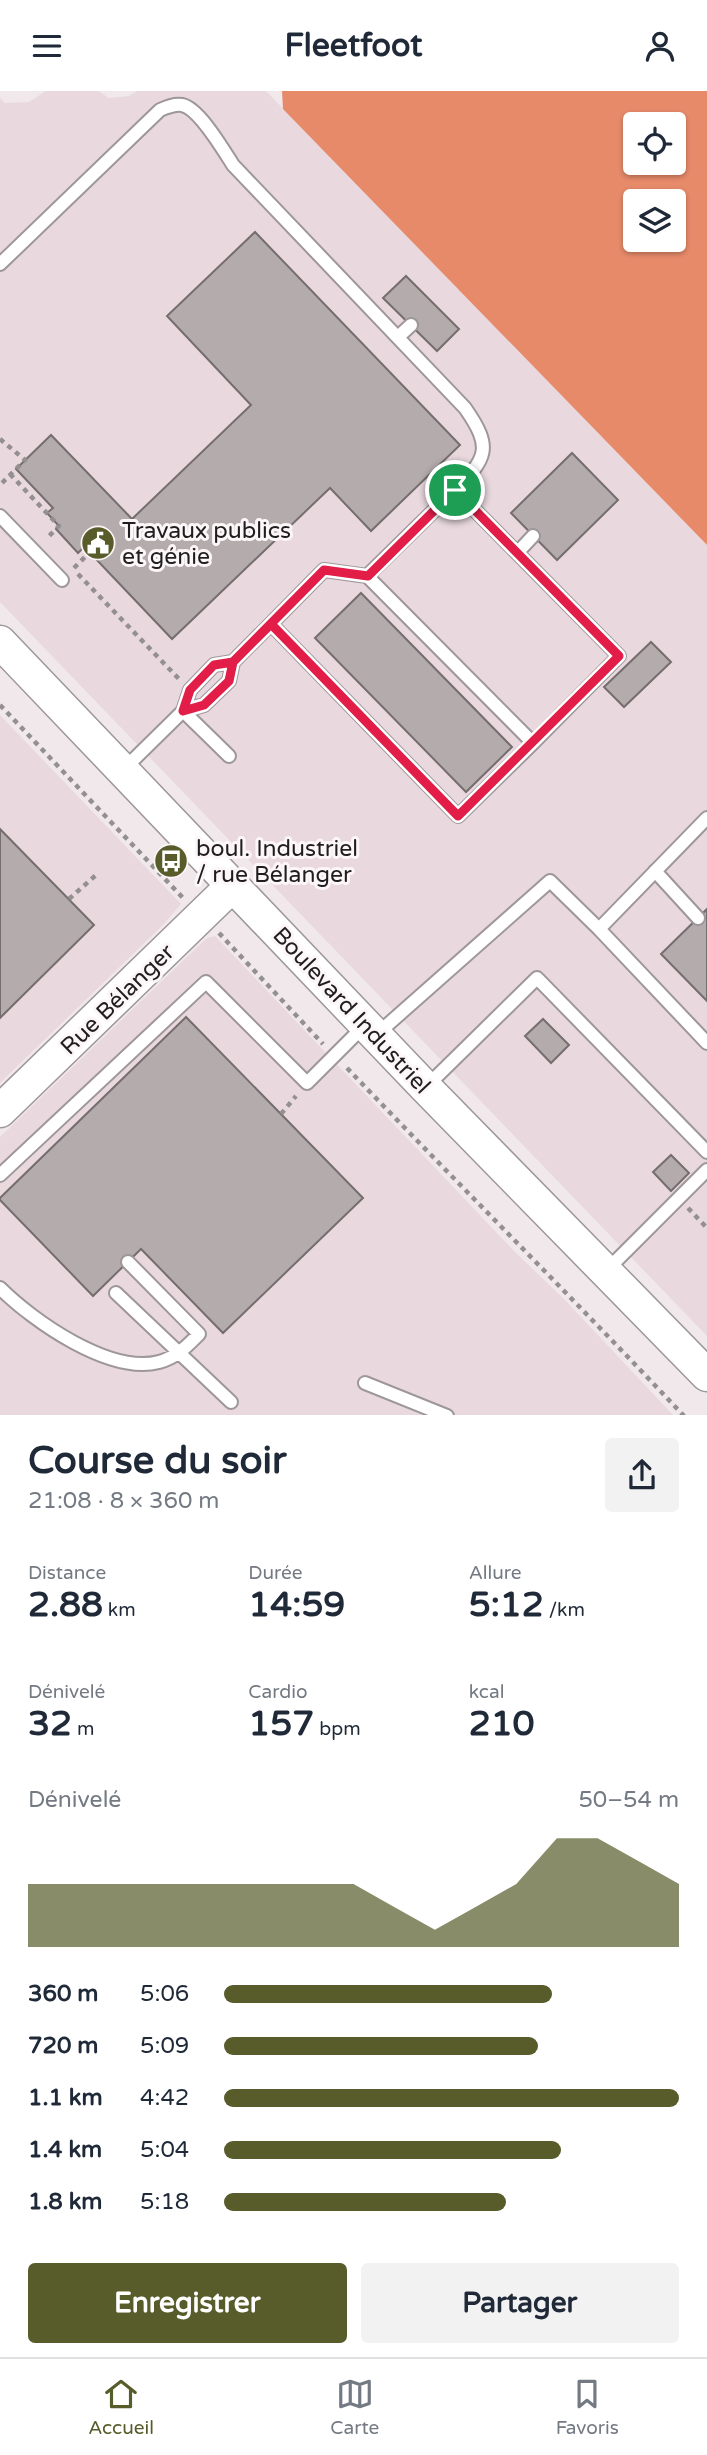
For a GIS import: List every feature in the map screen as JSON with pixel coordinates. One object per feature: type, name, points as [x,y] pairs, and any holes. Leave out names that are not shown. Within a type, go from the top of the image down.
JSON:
[{"type":"street","name":"Boulevard Industriel","points":[[0,642],[425,1087],[707,1375]]},
{"type":"street","name":"Rue Bélanger","points":[[0,1111],[233,885]]},
{"type":"lane","points":[[176,106],[179,91]]},
{"type":"lane","points":[[0,264],[160,110],[176,106],[188,108],[214,134],[233,165],[465,408],[479,434],[482,444],[481,461],[368,576]]},
{"type":"lane","points":[[398,337],[411,325]]},
{"type":"lane","points":[[271,624],[458,816],[619,656],[455,490]]},
{"type":"lane","points":[[0,516],[62,580]]},
{"type":"lane","points":[[517,553],[533,536]]},
{"type":"lane","points":[[183,711],[204,705],[229,681],[233,662],[324,570],[368,576],[533,743]]},
{"type":"lane","points":[[124,770],[183,711],[190,690],[214,665],[233,662]]},
{"type":"lane","points":[[183,711],[229,756]]},
{"type":"lane","points":[[599,929],[707,818]]},
{"type":"lane","points":[[655,871],[698,918]]},
{"type":"lane","points":[[0,1175],[206,982],[307,1083],[550,881],[707,1043]]},
{"type":"lane","points":[[425,1087],[537,978],[707,1152]]},
{"type":"lane","points":[[606,1271],[707,1170]]},
{"type":"lane","points":[[0,1288],[20,1308],[85,1349],[133,1362],[157,1363],[179,1354],[199,1334],[128,1262]]},
{"type":"lane","points":[[116,1293],[231,1402]]},
{"type":"lane","points":[[365,1383],[445,1415]]},
{"type":"path","points":[[0,439],[25,460],[0,485]]},
{"type":"path","points":[[10,474],[60,526],[46,539],[55,549]]},
{"type":"path","points":[[74,569],[93,549]]},
{"type":"path","points":[[64,559],[184,685]]},
{"type":"path","points":[[0,705],[184,899]]},
{"type":"path","points":[[69,899],[96,875]]},
{"type":"path","name":"Boulevard Industriel","points":[[228,941],[314,1034]]},
{"type":"path","name":"Boulevard Industriel","points":[[346,1067],[610,1336],[683,1415]]},
{"type":"path","points":[[281,1114],[307,1083]]},
{"type":"path","points":[[688,1209],[707,1228]]},
{"type":"shaded area","points":[[46,91],[98,91],[109,98],[129,96],[137,91],[266,91],[707,545],[707,1336],[0,602],[0,98],[5,103],[29,102]]},
{"type":"shaded area","points":[[282,91],[707,91],[707,545],[283,109]]},
{"type":"shaded area","points":[[0,715],[181,904],[163,925],[0,1083]]},
{"type":"shaded area","points":[[215,936],[673,1415],[0,1415],[0,1137],[207,938]]},
{"type":"building","points":[[255,232],[460,445],[371,531],[330,488],[172,639],[94,557],[98,553],[88,543],[78,553],[56,529],[59,526],[47,513],[53,508],[16,469],[51,435],[132,519],[251,405],[167,316]]},
{"type":"building","points":[[406,276],[459,329],[437,351],[383,298]]},
{"type":"building","points":[[572,453],[618,500],[557,560],[511,513]]},
{"type":"building","points":[[361,593],[512,747],[466,792],[315,638]]},
{"type":"building","points":[[651,642],[671,662],[624,707],[604,687]]},
{"type":"building","points":[[0,829],[94,925],[0,1018]]},
{"type":"building","points":[[707,909],[707,1001],[661,954]]},
{"type":"building","points":[[186,1017],[363,1198],[223,1333],[141,1249],[93,1296],[0,1200]]},
{"type":"building","points":[[543,1019],[569,1045],[551,1063],[525,1036]]},
{"type":"building","points":[[671,1155],[689,1173],[671,1191],[653,1172]]},
{"type":"place","name":"Travaux publics et génie","points":[[98,543]]},
{"type":"place","name":"boul. Industriel / rue Bélanger","points":[[171,861]]},
{"type":"route","points":[[455,490],[368,576],[324,570],[233,662],[214,665],[190,690],[183,711],[204,705],[229,681],[233,662],[271,624],[458,816],[619,656],[455,490]]}]
